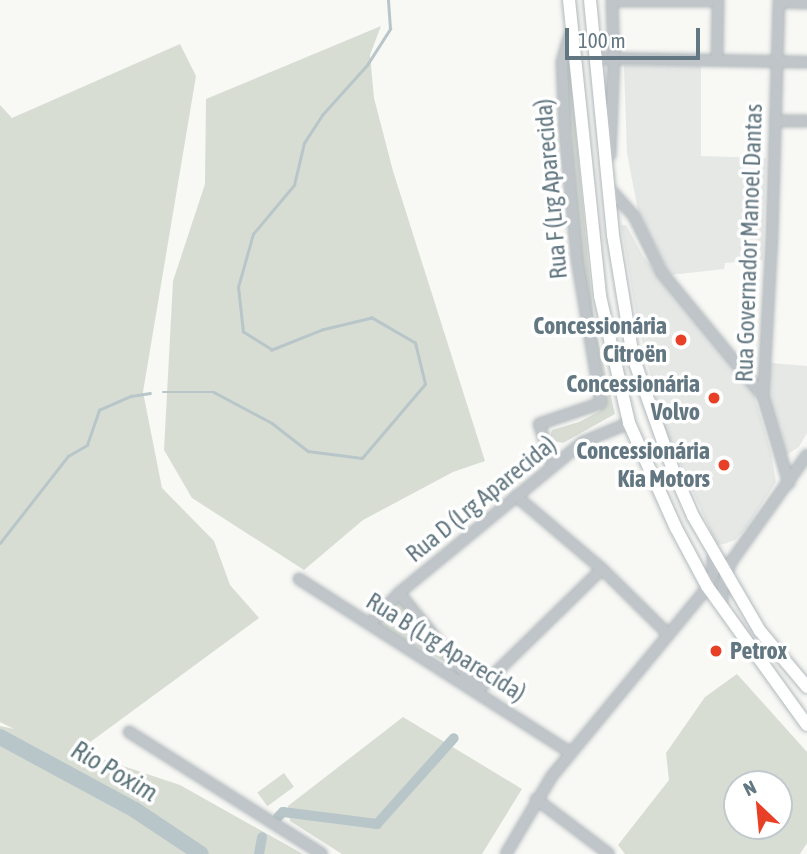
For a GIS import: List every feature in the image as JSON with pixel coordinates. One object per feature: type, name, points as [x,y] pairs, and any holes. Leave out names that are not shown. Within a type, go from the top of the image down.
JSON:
[{"type":"main road","points":[[569,0],[600,296],[629,423],[676,528],[707,586],[807,725]]},
{"type":"main road","points":[[590,0],[619,282],[633,357],[680,489],[713,553],[760,631],[807,687]]},
{"type":"street","points":[[716,60],[718,1],[612,0],[614,58],[608,189],[634,216],[662,273],[763,396]]},
{"type":"street","points":[[779,1],[807,3]]},
{"type":"street","name":"Rua Governador Manoel Dantas","points":[[779,1],[763,396],[789,483]]},
{"type":"street","name":"Rua F (Lrg Aparecida)","points":[[553,466],[539,424],[601,403],[577,259],[565,135],[562,62],[571,30]]},
{"type":"street","points":[[596,58],[807,62]]},
{"type":"street","points":[[775,121],[807,121]]},
{"type":"street","points":[[738,365],[749,368],[764,363]]},
{"type":"street","name":"Rua D (Lrg Aparecida)","points":[[370,624],[399,593],[553,466],[590,438],[629,423]]},
{"type":"street","points":[[722,608],[725,575],[807,455]]},
{"type":"street","points":[[516,496],[601,569],[668,635]]},
{"type":"street","points":[[506,854],[536,799],[570,752],[707,586],[713,574],[713,553]]},
{"type":"street","points":[[399,593],[478,690],[601,569]]},
{"type":"street","name":"Rua B (Lrg Aparecida)","points":[[299,579],[478,690],[570,752]]},
{"type":"street","points":[[129,732],[322,854]]},
{"type":"street","points":[[536,799],[609,854]]},
{"type":"shaded area","points":[[381,26],[370,55],[374,98],[393,171],[485,461],[453,472],[363,520],[304,570],[192,498],[164,450],[173,281],[205,184],[206,99]]},
{"type":"shaded area","points":[[180,44],[196,76],[143,392],[162,488],[214,541],[230,585],[259,618],[78,751],[180,785],[303,854],[0,854],[0,726],[14,729],[0,722],[0,105],[12,118]]},
{"type":"shaded area","points":[[564,59],[569,59],[594,323],[615,414],[563,443],[549,440],[552,430],[579,422],[600,411],[604,402],[587,320]]},
{"type":"shaded area","points":[[624,65],[701,66],[701,156],[766,158],[763,260],[725,263],[724,269],[670,275],[638,211],[627,153]]},
{"type":"shaded area","points":[[621,225],[626,225],[643,256],[753,392],[771,452],[776,482],[747,527],[735,540],[724,544],[717,545],[662,424],[637,320]]},
{"type":"shaded area","points":[[771,363],[807,366],[807,433],[799,447],[786,455],[767,394]]},
{"type":"shaded area","points":[[398,599],[455,667],[375,625]]},
{"type":"shaded area","points":[[737,674],[807,752],[807,843],[800,854],[625,854],[618,845],[669,780],[666,753],[705,697]]},
{"type":"shaded area","points":[[403,717],[522,789],[482,854],[342,854],[290,821],[288,806]]},
{"type":"shaded area","points":[[284,773],[294,787],[267,806],[257,792]]},
{"type":"waterway","points":[[163,392],[214,392],[272,423],[308,451],[362,458],[425,384],[415,343],[372,318],[322,330],[272,350],[243,332],[238,287],[253,234],[294,185],[304,143],[322,115],[367,65],[390,29],[388,0]]},
{"type":"waterway","points":[[0,543],[68,456],[87,445],[99,410],[131,396],[150,393]]},
{"type":"waterway","name":"Rio Poxim","points":[[0,737],[135,810],[201,854]]},
{"type":"waterway","points":[[278,817],[283,812],[377,824],[454,738]]},
{"type":"waterway","points":[[259,854],[262,837]]},
{"type":"place","name":"Concessionária Citroën","points":[[681,340]]},
{"type":"place","name":"Concessionária Volvo","points":[[714,398]]},
{"type":"place","name":"Concessionária Kia Motors","points":[[724,465]]},
{"type":"place","name":"Petrox","points":[[716,651]]}]
